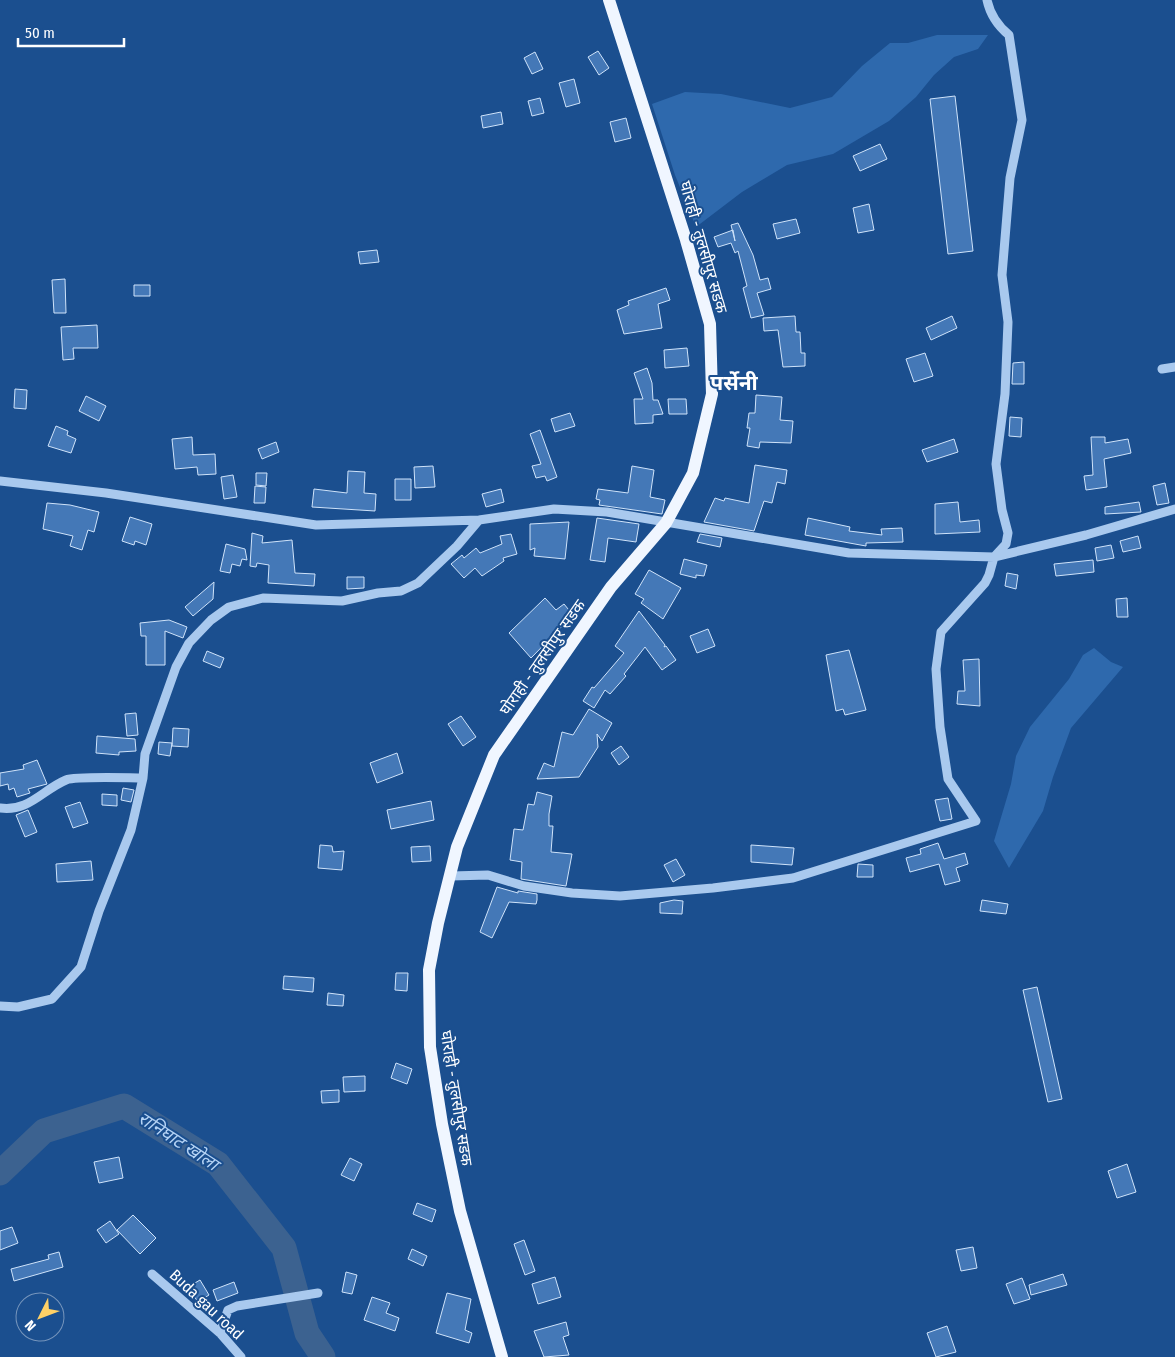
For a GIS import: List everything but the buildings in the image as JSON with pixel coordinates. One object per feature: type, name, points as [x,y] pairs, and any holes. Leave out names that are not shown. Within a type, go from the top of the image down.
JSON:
[{"type":"main road","name":"घोराही - तुलसीपुर सडक","points":[[502,1357],[460,1211],[442,1124],[430,1047],[429,970],[457,847],[494,755],[611,587],[666,523],[693,472],[712,394],[710,324],[686,240],[609,0]]},
{"type":"street","points":[[451,876],[488,875],[524,886],[572,893],[620,896],[713,888],[793,878],[976,821],[948,779],[940,727],[936,669],[942,632],[985,583],[994,557],[1006,544],[1008,533],[996,464],[1006,394],[1008,322],[1002,275],[1010,178],[1022,120],[1010,35],[1002,29],[992,15],[987,0]]},
{"type":"street","points":[[1162,369],[1175,367]]},
{"type":"street","points":[[0,481],[106,493],[316,525],[479,520],[554,509],[607,512],[849,554],[994,557],[1086,535],[1175,509]]},
{"type":"street","points":[[0,1006],[18,1007],[52,998],[81,967],[98,911],[131,830],[143,778],[145,754],[176,667],[189,643],[211,620],[229,607],[263,598],[342,601],[378,593],[401,591],[418,583],[456,546],[479,520]]},
{"type":"street","points":[[0,808],[10,809],[26,805],[67,780],[143,778]]},
{"type":"street","name":"Buda gau road","points":[[152,1274],[220,1333],[241,1357]]},
{"type":"street","points":[[220,1333],[228,1310],[237,1306],[318,1293]]},
{"type":"shaded area","points":[[937,35],[988,35],[978,49],[954,57],[934,75],[916,97],[889,121],[833,154],[787,165],[742,192],[696,227],[675,175],[652,104],[685,92],[721,94],[790,108],[832,97],[862,66],[890,43],[908,43]]},
{"type":"shaded area","points":[[1094,648],[1111,662],[1123,667],[1071,728],[1043,811],[1009,868],[994,841],[1011,784],[1016,756],[1030,727],[1069,679],[1083,655]]},
{"type":"waterway","name":"रानिघाट खोला","points":[[0,1173],[44,1131],[124,1106],[218,1164],[284,1248],[307,1333],[323,1357]]},
{"type":"district","name":"पर्सेनी","points":[[734,383]]}]
